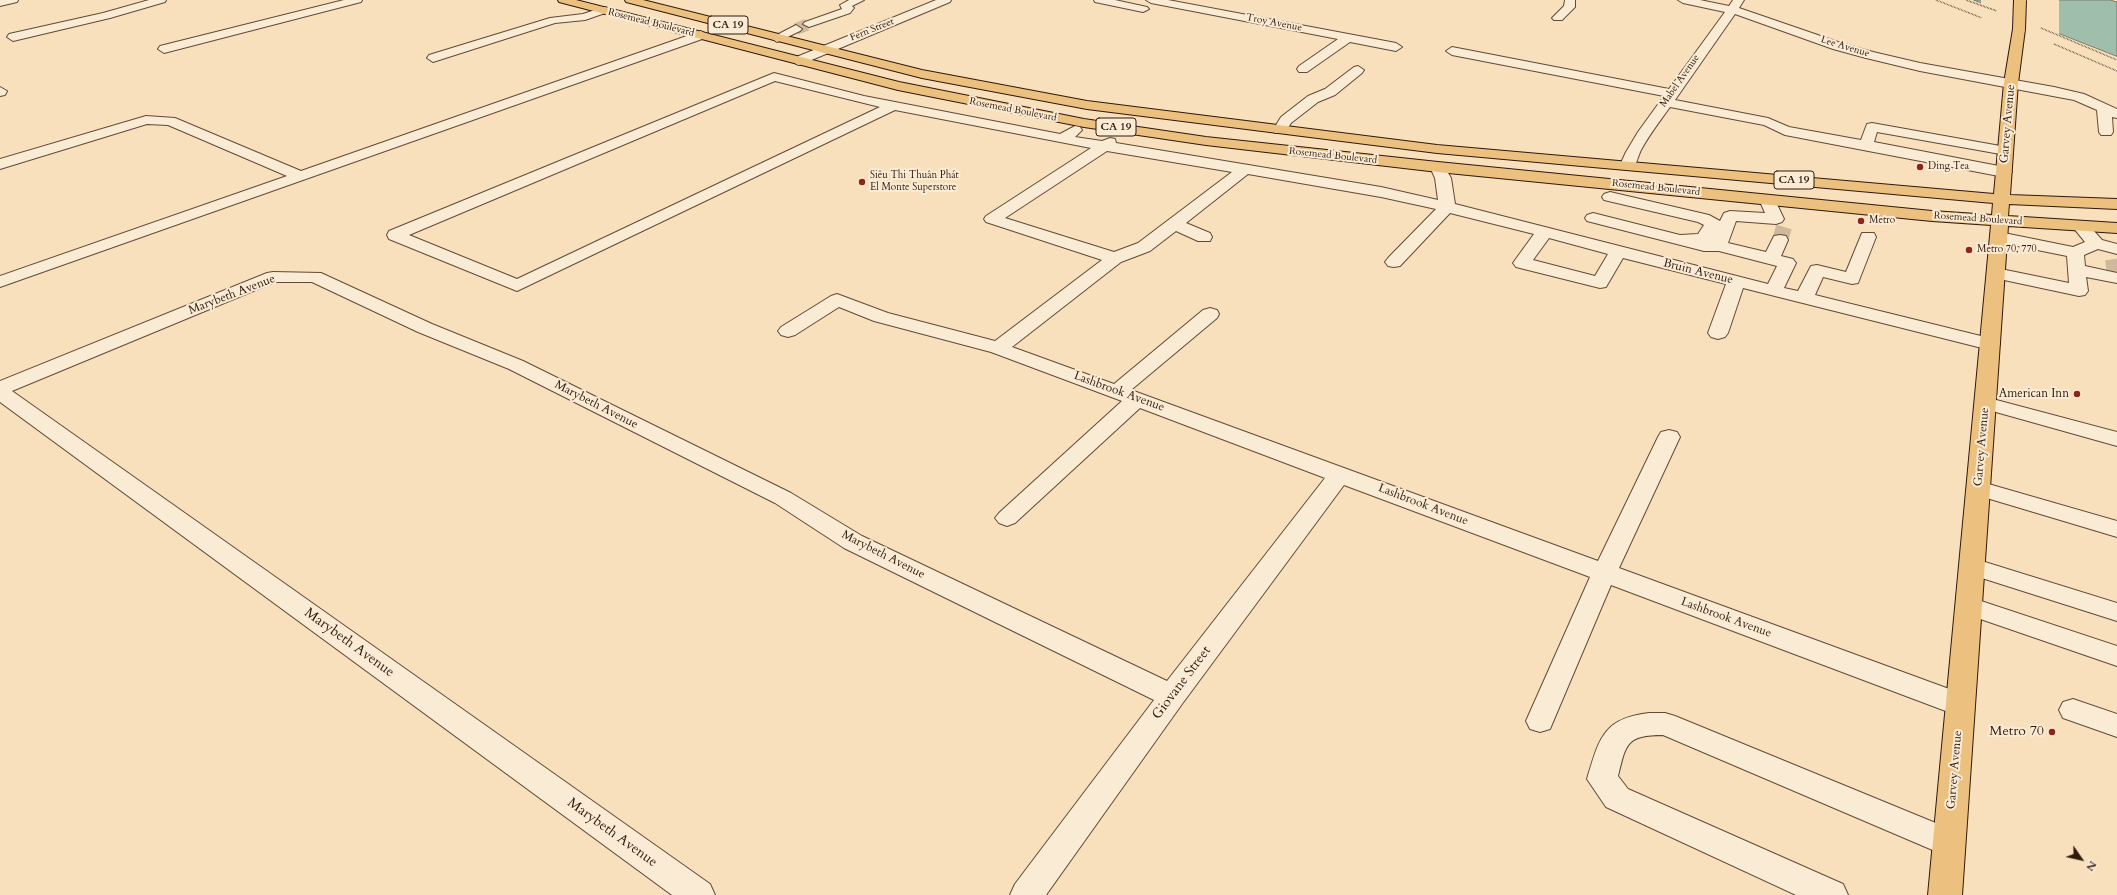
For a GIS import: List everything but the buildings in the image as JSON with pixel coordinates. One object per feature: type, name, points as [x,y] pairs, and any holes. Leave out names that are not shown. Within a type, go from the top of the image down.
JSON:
[{"type":"main road","name":"Rosemead Boulevard","points":[[563,0],[898,86],[986,105],[1084,123],[1206,141],[1438,167],[1614,191],[1678,190],[1767,199],[1999,229],[2080,226],[2117,228]]},
{"type":"main road","name":"Garvey Avenue","points":[[1945,895],[2011,83],[2019,29],[2020,0]]},
{"type":"main road","name":"Rosemead Boulevard","points":[[640,1],[777,38],[922,74],[1087,105],[1437,149],[2002,199],[2117,204]]},
{"type":"main road","points":[[1134,111],[1171,123],[1236,133],[1397,150],[1429,158],[1435,162],[1438,167],[1451,160],[1463,157],[1602,169],[1619,169],[1628,165]]},
{"type":"street","points":[[0,3],[12,0]]},
{"type":"street","points":[[13,38],[106,16],[161,0]]},
{"type":"street","points":[[164,49],[357,0]]},
{"type":"street","points":[[809,24],[846,11],[848,8],[846,5],[859,0]]},
{"type":"street","name":"Fern Street","points":[[798,61],[946,0]]},
{"type":"street","name":"Troy Avenue","points":[[1099,0],[1153,2],[1194,8],[1396,47]]},
{"type":"street","points":[[1194,8],[1209,0]]},
{"type":"street","points":[[1558,18],[1569,7],[1570,0]]},
{"type":"street","name":"Lee Avenue","points":[[1683,0],[1736,4],[1837,46],[1928,68],[2079,97],[2117,114]]},
{"type":"street","points":[[1131,14],[1153,2]]},
{"type":"street","points":[[1221,13],[1238,3]]},
{"type":"street","name":"Mabel Avenue","points":[[1628,165],[1633,152],[1665,102],[1736,4]]},
{"type":"street","points":[[433,58],[554,20],[585,16],[604,10]]},
{"type":"street","points":[[777,38],[796,29]]},
{"type":"street","points":[[0,282],[701,35]]},
{"type":"street","points":[[1304,69],[1348,38]]},
{"type":"street","points":[[384,161],[717,40]]},
{"type":"street","points":[[1452,51],[1767,127],[2004,172]]},
{"type":"street","points":[[1280,130],[1286,120],[1313,99],[1330,92],[1358,70]]},
{"type":"street","name":"Bruin Avenue","points":[[893,106],[517,286],[395,234],[774,77],[864,100],[1063,139],[1244,170],[1355,187],[1447,207],[1736,282],[1805,297],[1990,344]]},
{"type":"street","points":[[1666,78],[1680,80]]},
{"type":"street","points":[[864,100],[898,86]]},
{"type":"street","points":[[2104,108],[2106,132]]},
{"type":"street","points":[[0,164],[146,120],[170,121],[301,176]]},
{"type":"street","points":[[1063,139],[1084,123]]},
{"type":"street","points":[[1866,145],[1872,127],[2006,151]]},
{"type":"street","points":[[1115,258],[992,220],[1129,129]]},
{"type":"street","points":[[1394,262],[1447,207],[1443,178],[1438,167]]},
{"type":"street","points":[[998,348],[1115,258],[1144,248],[1244,170]]},
{"type":"street","points":[[1678,190],[1690,209],[1730,216],[1780,229]]},
{"type":"street","points":[[1576,241],[1614,191],[1703,218],[1713,223],[1704,239],[1677,239]]},
{"type":"street","points":[[1767,199],[1780,229],[1771,259]]},
{"type":"street","points":[[1719,246],[1730,216]]},
{"type":"street","points":[[1594,218],[1704,246],[1719,246],[1787,262],[1774,291]]},
{"type":"street","points":[[1174,224],[1204,237]]},
{"type":"street","points":[[2080,226],[2112,261]]},
{"type":"street","points":[[1999,229],[2075,252],[2112,261]]},
{"type":"street","points":[[1544,233],[1522,263],[1600,283],[1618,252]]},
{"type":"street","points":[[1805,297],[1816,270],[1852,279],[1868,237]]},
{"type":"street","points":[[1996,273],[2079,291],[2075,252]]},
{"type":"street","points":[[2077,270],[2112,261]]},
{"type":"street","name":"Marybeth Avenue","points":[[0,388],[273,277],[315,277],[425,328],[516,365],[783,498],[853,542],[1172,696]]},
{"type":"street","points":[[1718,333],[1736,282]]},
{"type":"street","name":"Lashbrook Avenue","points":[[788,331],[837,300],[881,316],[998,348],[1961,706]]},
{"type":"street","points":[[1007,518],[1127,395],[1210,314]]},
{"type":"street","name":"Marybeth Avenue","points":[[0,392],[698,895]]},
{"type":"street","points":[[1985,403],[2117,439]]},
{"type":"street","points":[[1540,721],[1604,573],[1669,436]]},
{"type":"street","name":"Giovane Street","points":[[1027,895],[1172,696],[1340,474]]},
{"type":"street","points":[[1978,488],[2117,528]]},
{"type":"street","points":[[1972,566],[2117,612]]},
{"type":"street","points":[[1969,606],[2117,656]]},
{"type":"street","points":[[2073,710],[2117,726]]},
{"type":"street","points":[[1832,895],[1617,798],[1602,779],[1611,746],[1625,728],[1642,723],[1665,724],[1949,843]]},
{"type":"path","points":[[1936,0],[1982,18]]},
{"type":"path","points":[[2054,44],[2117,71]]},
{"type":"shaded area","points":[[1974,0],[2110,0],[2117,2],[2117,56]]},
{"type":"pier","points":[[1981,0],[2059,0],[2059,35],[1981,5]]},
{"type":"tunnel","points":[[796,29],[809,24]]},
{"type":"tunnel","points":[[1780,240],[1784,227]]},
{"type":"tunnel","points":[[2113,259],[2115,273]]},
{"type":"place","name":"Ding Tea","points":[[1920,167]]},
{"type":"place","name":"Siêu Thi Thuân Phát El Monte Superstore","points":[[862,182]]},
{"type":"place","name":"Metro","points":[[1861,221]]},
{"type":"place","name":"Metro 70, 770","points":[[1969,250]]},
{"type":"place","name":"American Inn","points":[[2077,394]]},
{"type":"place","name":"Metro 70","points":[[2052,732]]}]
